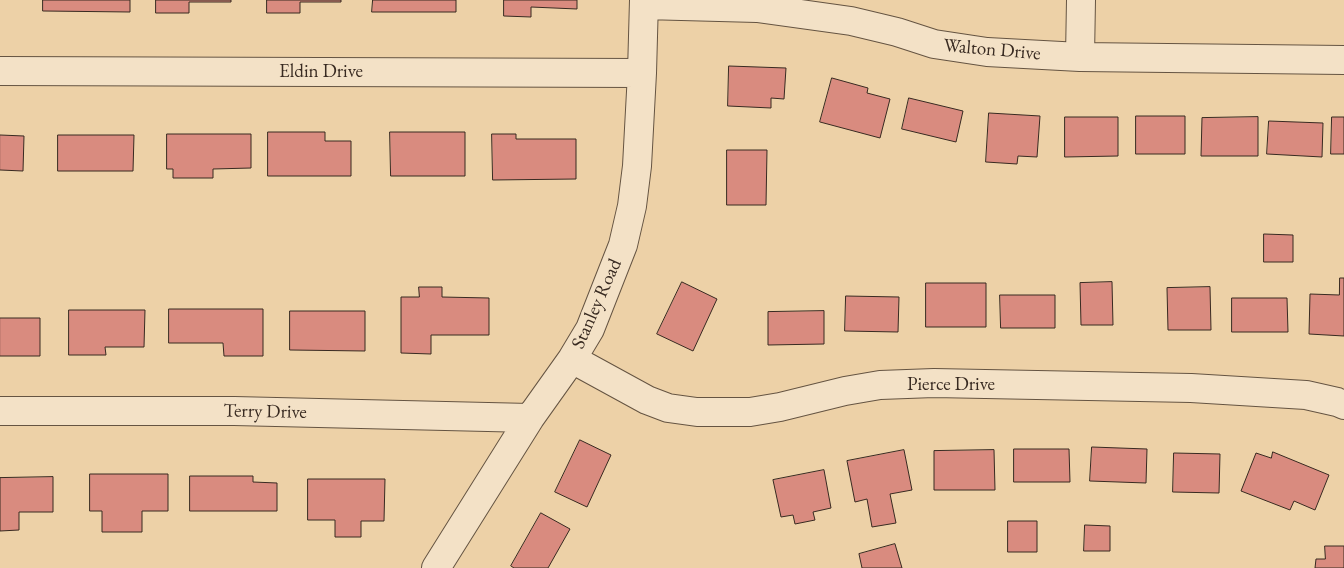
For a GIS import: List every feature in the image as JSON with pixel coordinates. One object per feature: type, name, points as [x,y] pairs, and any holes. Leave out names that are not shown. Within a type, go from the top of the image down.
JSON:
[{"type":"street","points":[[1080,57],[1081,0]]},
{"type":"street","name":"Walton Drive","points":[[644,2],[757,8],[851,21],[897,32],[934,44],[987,52],[1080,57],[1344,60]]},
{"type":"street","name":"Stanley Road","points":[[436,568],[530,418],[572,359],[590,329],[623,245],[632,206],[637,166],[644,2]]},
{"type":"street","name":"Eldin Drive","points":[[0,71],[642,73]]},
{"type":"street","name":"Pierce Drive","points":[[572,359],[647,400],[668,408],[697,412],[750,412],[880,385],[934,384],[1191,388],[1306,395],[1344,405]]},
{"type":"street","name":"Terry Drive","points":[[0,411],[234,411],[530,418]]},
{"type":"building","points":[[43,0],[130,0],[130,12],[43,11]]},
{"type":"building","points":[[156,0],[231,0],[231,2],[189,2],[189,13],[156,13]]},
{"type":"building","points":[[267,0],[341,0],[341,2],[300,2],[300,13],[267,13]]},
{"type":"building","points":[[373,0],[456,0],[456,12],[372,12]]},
{"type":"building","points":[[504,0],[577,0],[577,9],[531,7],[531,17],[504,16]]},
{"type":"building","points":[[729,66],[786,68],[784,99],[771,98],[771,108],[728,106]]},
{"type":"building","points":[[832,78],[868,88],[867,93],[890,99],[880,138],[820,122]]},
{"type":"building","points":[[909,98],[963,111],[956,142],[902,129]]},
{"type":"building","points":[[989,113],[1040,116],[1037,157],[1018,156],[1017,164],[986,162]]},
{"type":"building","points":[[1136,116],[1185,116],[1185,154],[1136,154]]},
{"type":"building","points":[[1065,117],[1118,117],[1118,156],[1065,157]]},
{"type":"building","points":[[1258,117],[1258,156],[1201,156],[1202,118]]},
{"type":"building","points":[[1332,117],[1344,117],[1344,154],[1331,154]]},
{"type":"building","points":[[1269,121],[1323,123],[1322,157],[1267,154]]},
{"type":"building","points":[[268,132],[325,132],[325,141],[351,141],[351,176],[268,176]]},
{"type":"building","points":[[390,132],[465,132],[465,176],[391,176]]},
{"type":"building","points":[[167,134],[251,134],[251,168],[213,169],[213,178],[173,178],[173,169],[167,169]]},
{"type":"building","points":[[492,134],[516,134],[516,139],[576,139],[576,179],[493,180]]},
{"type":"building","points":[[0,135],[24,136],[23,171],[0,170]]},
{"type":"building","points":[[58,135],[134,135],[133,171],[58,171]]},
{"type":"building","points":[[727,150],[767,150],[766,205],[727,205]]},
{"type":"building","points":[[1264,234],[1293,235],[1293,262],[1264,262]]},
{"type":"building","points":[[1340,278],[1344,278],[1344,336],[1309,334],[1310,294],[1339,295]]},
{"type":"building","points":[[682,282],[717,299],[693,351],[657,334]]},
{"type":"building","points":[[1112,282],[1113,325],[1081,325],[1080,283]]},
{"type":"building","points":[[926,283],[986,283],[986,327],[926,327]]},
{"type":"building","points":[[419,287],[442,287],[442,297],[489,298],[489,335],[431,335],[431,354],[401,353],[401,297],[419,297]]},
{"type":"building","points":[[1210,287],[1211,330],[1168,330],[1167,288]]},
{"type":"building","points":[[1000,295],[1055,295],[1055,328],[1001,328]]},
{"type":"building","points":[[846,296],[899,297],[898,332],[845,331]]},
{"type":"building","points":[[1232,298],[1287,298],[1288,332],[1232,332]]},
{"type":"building","points":[[169,309],[263,309],[263,356],[224,356],[223,343],[169,343]]},
{"type":"building","points":[[69,310],[145,310],[144,347],[105,347],[106,355],[69,355]]},
{"type":"building","points":[[290,311],[365,311],[365,351],[290,350]]},
{"type":"building","points":[[824,311],[824,344],[768,345],[768,312]]},
{"type":"building","points":[[0,318],[40,318],[40,356],[0,356]]},
{"type":"building","points":[[580,440],[611,455],[587,507],[555,492]]},
{"type":"building","points":[[1092,447],[1147,449],[1146,483],[1090,481]]},
{"type":"building","points":[[1014,449],[1069,449],[1070,482],[1014,482]]},
{"type":"building","points":[[904,450],[912,490],[890,494],[896,523],[872,527],[867,499],[855,502],[847,461]]},
{"type":"building","points":[[994,450],[995,490],[934,490],[934,451]]},
{"type":"building","points":[[1273,452],[1329,475],[1315,510],[1294,501],[1290,510],[1241,491],[1256,453],[1271,458]]},
{"type":"building","points":[[1174,453],[1220,454],[1219,493],[1173,492]]},
{"type":"building","points":[[824,470],[831,508],[813,512],[815,520],[795,524],[793,515],[781,517],[773,480]]},
{"type":"building","points":[[90,474],[168,474],[168,511],[142,511],[142,532],[102,532],[102,511],[90,511]]},
{"type":"building","points":[[190,476],[253,476],[253,482],[277,483],[277,511],[190,511]]},
{"type":"building","points":[[53,477],[53,512],[19,512],[19,530],[0,531],[0,478]]},
{"type":"building","points":[[308,479],[385,479],[384,521],[361,521],[361,537],[335,537],[335,520],[308,520]]},
{"type":"building","points":[[541,513],[570,529],[548,568],[514,568],[511,566]]},
{"type":"building","points":[[1008,521],[1037,521],[1037,552],[1008,552]]},
{"type":"building","points":[[1085,525],[1110,526],[1110,551],[1084,551]]},
{"type":"building","points":[[895,544],[902,568],[862,568],[859,554]]},
{"type":"building","points":[[1325,546],[1344,546],[1344,568],[1315,568],[1316,559],[1325,559]]}]
